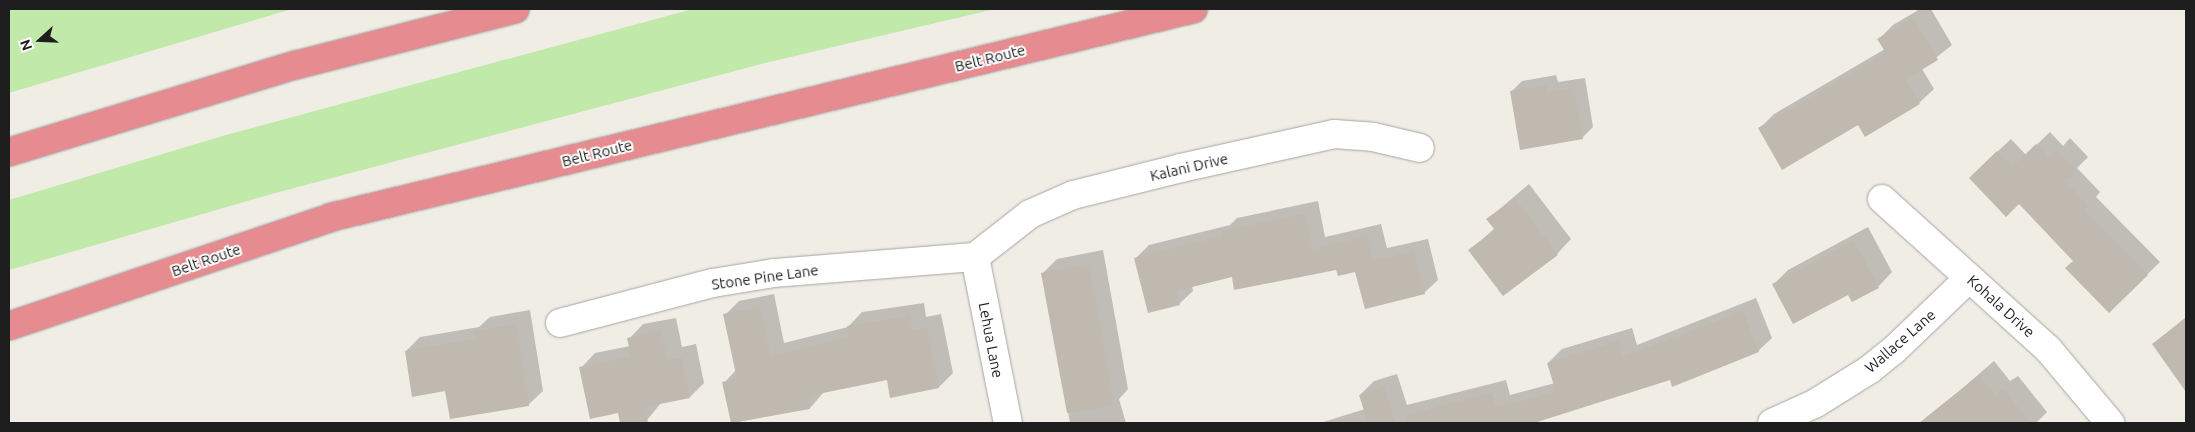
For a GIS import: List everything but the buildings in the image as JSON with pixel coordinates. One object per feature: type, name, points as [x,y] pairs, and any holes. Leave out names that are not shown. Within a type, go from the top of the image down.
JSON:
[{"type":"highway","points":[[9,152],[296,65],[515,9]]},
{"type":"highway","name":"Belt Route","points":[[9,326],[332,218],[1193,9]]},
{"type":"street","name":"Kalani Drive","points":[[975,257],[1000,236],[1038,210],[1073,196],[1181,168],[1334,134],[1373,137],[1420,148]]},
{"type":"street","name":"Kohala Drive","points":[[1882,199],[2048,349],[2110,423]]},
{"type":"street","name":"Stone Pine Lane","points":[[560,323],[704,285],[774,273],[975,257]]},
{"type":"street","name":"Lehua Lane","points":[[975,257],[1008,423]]},
{"type":"street","name":"Wallace Lane","points":[[1772,423],[1816,403],[1869,370],[1969,278]]},
{"type":"green space","points":[[9,9],[292,9],[9,93]]},
{"type":"green space","points":[[693,9],[995,9],[765,63],[268,195],[9,270],[9,200],[226,135]]}]
